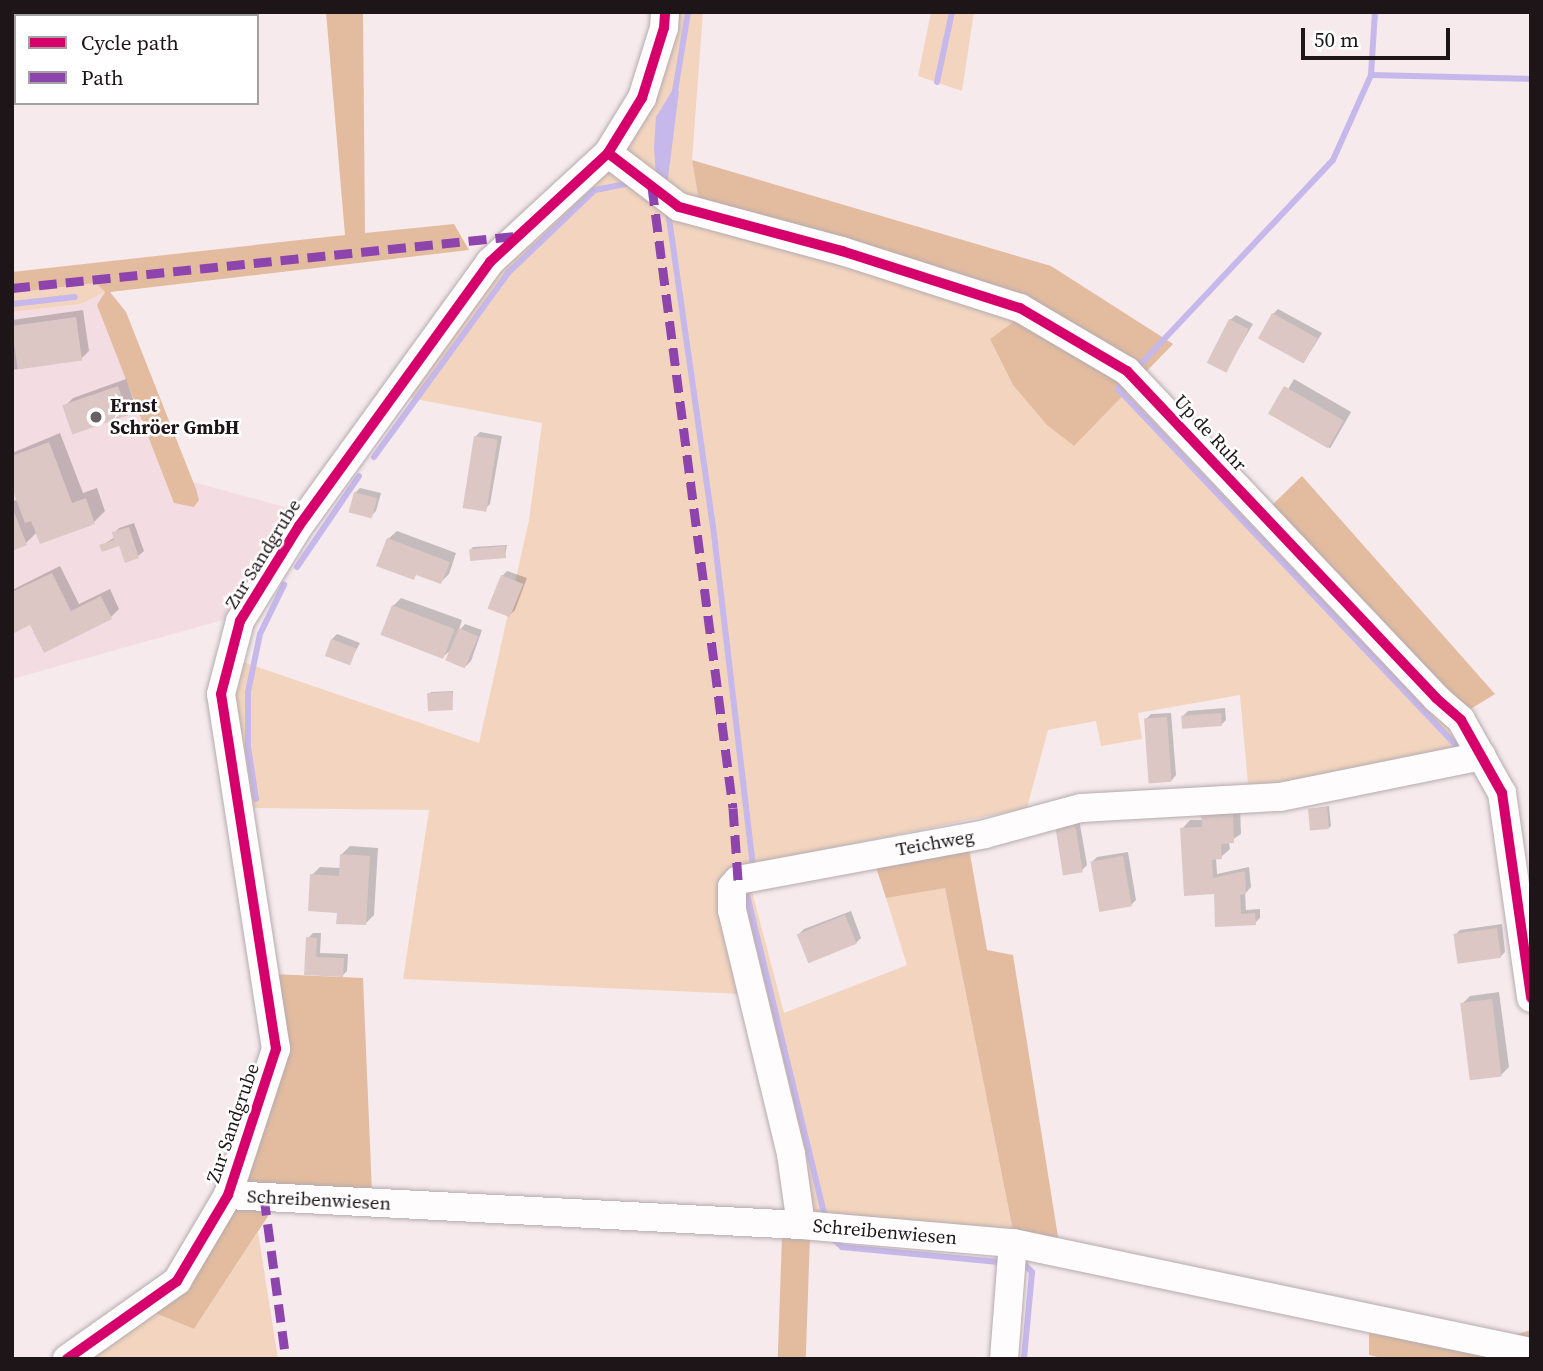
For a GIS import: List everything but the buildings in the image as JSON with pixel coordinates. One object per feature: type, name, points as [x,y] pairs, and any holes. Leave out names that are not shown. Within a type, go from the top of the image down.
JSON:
[{"type":"street","name":"Zur Sandgrube","points":[[67,1359],[177,1280],[228,1195],[276,1049],[221,694],[240,621],[299,526],[490,262],[608,153],[642,98],[664,28],[665,12]]},
{"type":"street","name":"Up de Ruhr","points":[[608,153],[679,207],[842,251],[1020,308],[1127,371],[1436,698],[1461,720],[1502,793],[1531,998]]},
{"type":"street","name":"Teichweg","points":[[801,1225],[792,1154],[732,911],[732,887],[737,880],[985,834],[1082,808],[1280,797],[1482,756]]},
{"type":"street","name":"Schreibenwiesen","points":[[228,1195],[801,1225],[1013,1243],[1531,1352]]},
{"type":"street","points":[[1004,1359],[1013,1243]]},
{"type":"shaded area","points":[[326,12],[363,12],[365,233],[454,224],[469,250],[110,292],[126,312],[199,500],[194,507],[174,503],[97,305],[105,292],[96,283],[12,293],[12,272],[345,235]]},
{"type":"shaded area","points":[[674,12],[703,12],[692,160],[699,202],[673,192],[621,154]]},
{"type":"shaded area","points":[[931,12],[974,12],[962,91],[918,76]]},
{"type":"shaded area","points":[[672,91],[679,91],[667,186],[656,177],[654,147],[656,117]]},
{"type":"shaded area","points":[[692,160],[1051,266],[1173,344],[1074,446],[1047,425],[1013,385],[990,339],[1020,317],[699,202]]},
{"type":"shaded area","points":[[607,167],[682,220],[1020,317],[991,339],[1130,387],[1468,749],[1282,789],[1248,784],[1240,695],[1138,713],[1142,739],[1101,746],[1096,721],[1048,730],[1027,808],[743,866],[743,994],[403,979],[429,810],[253,808],[232,697],[240,661],[479,743],[529,520],[542,423],[405,397],[496,270]]},
{"type":"shaded area","points":[[96,283],[105,292],[81,304],[12,312],[12,293]]},
{"type":"shaded area","points":[[105,292],[196,489],[193,482],[296,510],[254,571],[230,618],[12,679],[12,312],[81,304]]},
{"type":"shaded area","points":[[1302,476],[1495,694],[1469,710],[1269,508]]},
{"type":"shaded area","points":[[968,843],[987,950],[1013,955],[1059,1243],[1013,1231],[945,888],[886,898],[874,861]]},
{"type":"shaded area","points":[[750,884],[784,1013],[907,965],[886,898],[945,887],[1013,1231],[812,1215],[742,910]]},
{"type":"shaded area","points":[[272,974],[363,978],[372,1193],[274,1207],[194,1329],[148,1310],[188,1281],[282,1052]]},
{"type":"shaded area","points":[[258,1232],[278,1359],[83,1359],[148,1310],[194,1329]]},
{"type":"shaded area","points":[[782,1236],[810,1237],[806,1359],[778,1359]]},
{"type":"shaded area","points":[[1531,1330],[1531,1359],[1386,1359],[1369,1355],[1369,1333],[1462,1350]]},
{"type":"waterway","points":[[674,97],[688,12]]},
{"type":"waterway","points":[[937,82],[952,12]]},
{"type":"waterway","points":[[1136,369],[1333,160],[1371,75],[1375,12]]},
{"type":"waterway","points":[[1371,75],[1531,79]]},
{"type":"waterway","points":[[374,457],[508,273],[595,190],[630,183]]},
{"type":"waterway","points":[[668,211],[715,543],[753,866]]},
{"type":"waterway","points":[[12,304],[75,297]]},
{"type":"waterway","points":[[1122,382],[1118,389],[1459,748]]},
{"type":"waterway","points":[[297,567],[359,476]]},
{"type":"waterway","points":[[256,799],[248,747],[248,692],[260,634],[284,585]]},
{"type":"waterway","points":[[747,895],[824,1214]]},
{"type":"waterway","points":[[831,1237],[842,1247],[998,1262]]},
{"type":"waterway","points":[[1024,1359],[1032,1272],[1025,1265]]},
{"type":"marked path","points":[[652,187],[733,808],[738,880]]},
{"type":"marked path","points":[[12,288],[515,236]]},
{"type":"marked path","points":[[264,1197],[286,1359]]},
{"type":"cycle path","points":[[67,1359],[177,1281],[228,1195],[276,1049],[221,694],[240,621],[299,526],[490,262],[608,153],[642,98],[664,28],[665,12]]},
{"type":"cycle path","points":[[608,153],[679,207],[842,251],[1020,308],[1127,371],[1436,698],[1461,720],[1502,793],[1531,998]]},
{"type":"place","name":"Ernst Schröer GmbH","points":[[96,417]]}]
